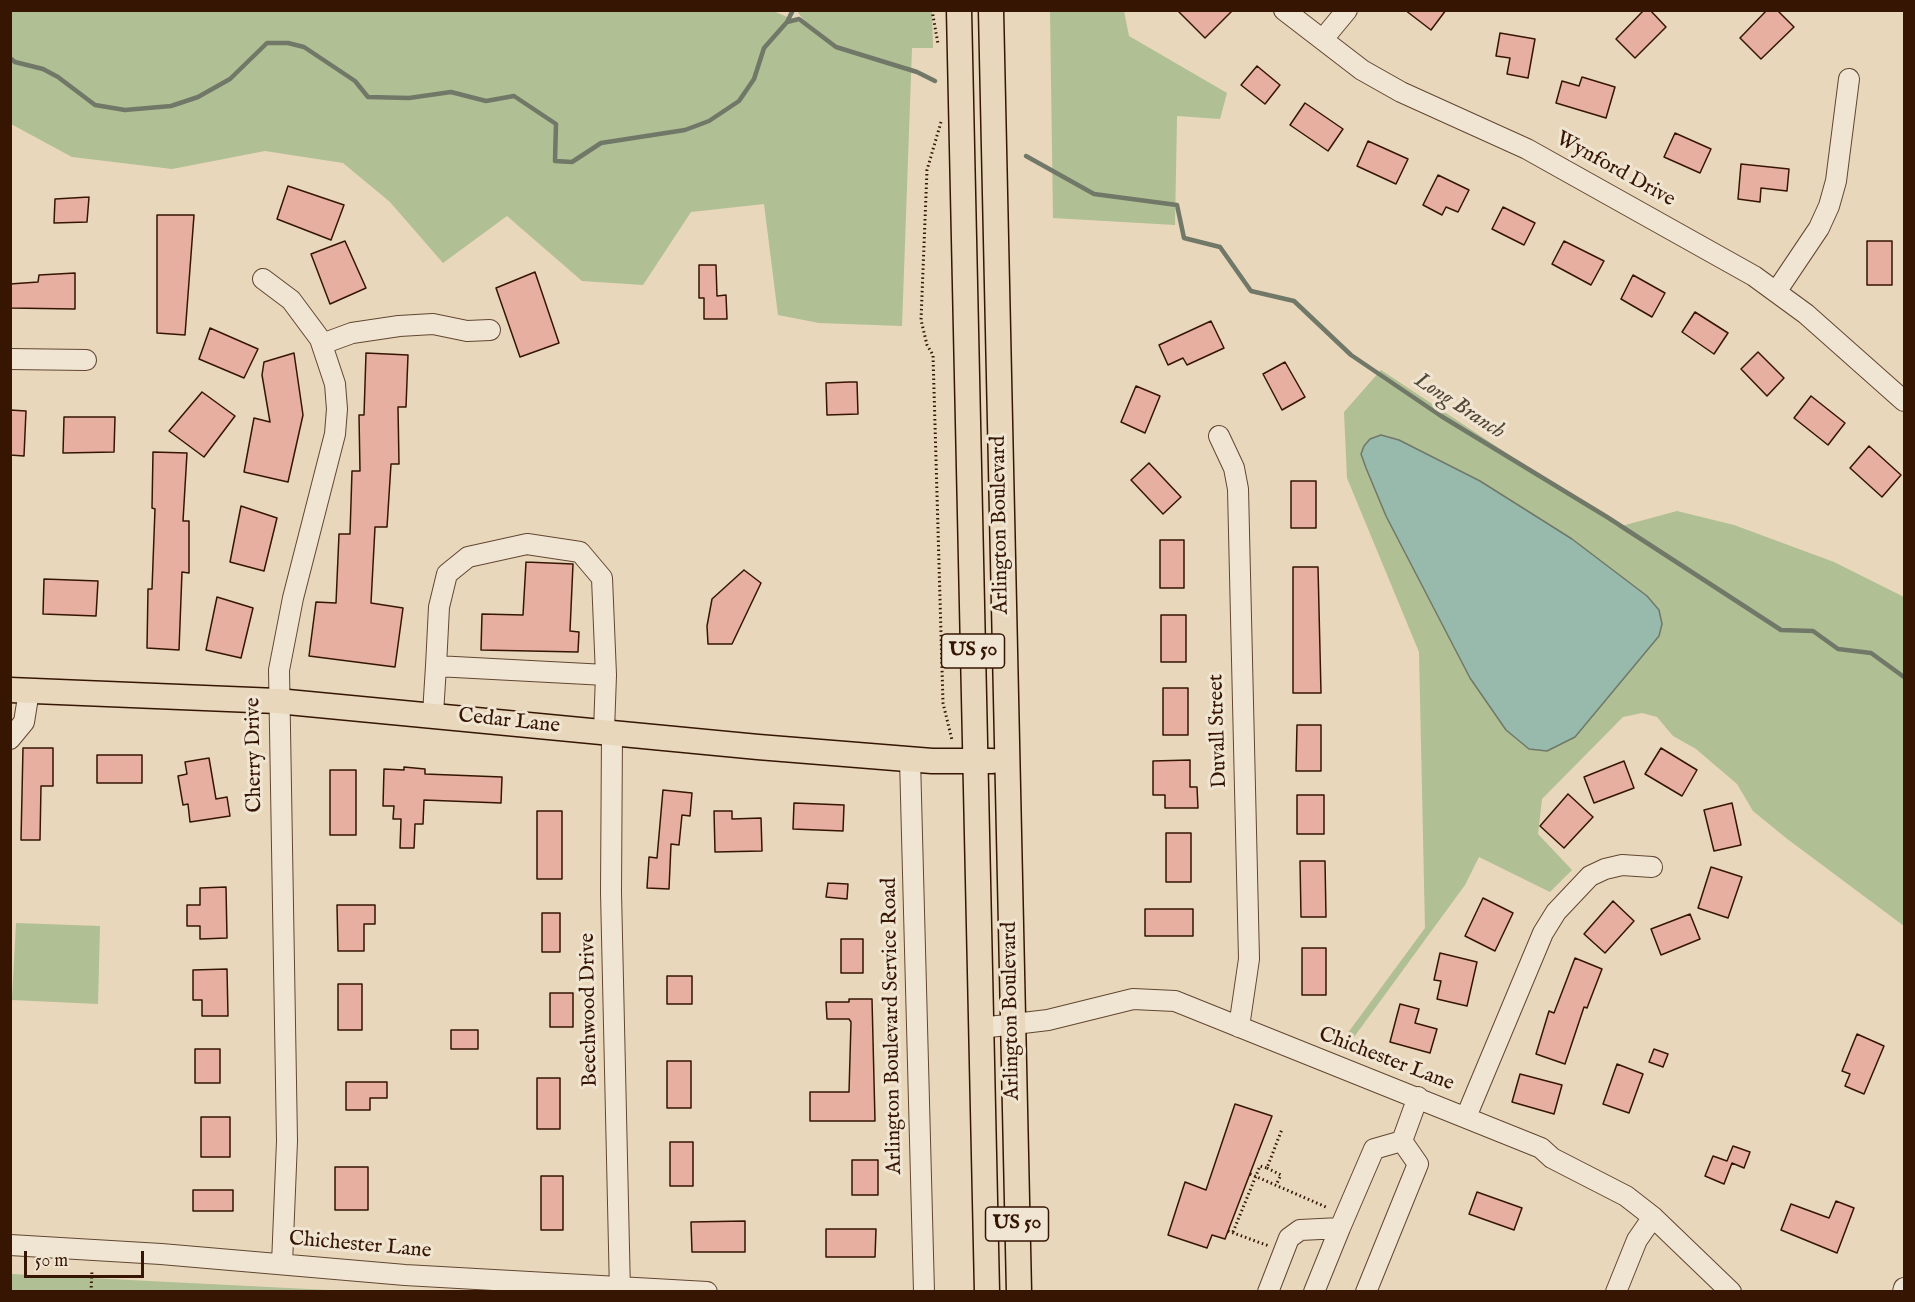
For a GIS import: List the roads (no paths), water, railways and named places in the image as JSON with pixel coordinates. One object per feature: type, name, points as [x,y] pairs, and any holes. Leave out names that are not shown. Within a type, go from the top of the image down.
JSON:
[{"type":"main road","name":"Arlington Boulevard","points":[[959,10],[987,1292]]},
{"type":"main road","name":"Arlington Boulevard","points":[[991,10],[1019,1292]]},
{"type":"main road","name":"Cedar Lane","points":[[20,691],[278,701],[910,759],[1007,761]]},
{"type":"street","name":"Wynford Drive","points":[[1284,10],[1362,70],[1401,92],[1527,149],[1754,276],[1806,314],[1905,401]]},
{"type":"street","points":[[1323,39],[1347,10]]},
{"type":"street","points":[[1776,292],[1819,228],[1829,206],[1837,172],[1849,79]]},
{"type":"street","name":"Cherry Drive","points":[[263,279],[291,300],[307,319],[322,344],[335,384],[335,434],[283,642],[278,701],[287,1141],[282,1264]]},
{"type":"street","points":[[322,344],[352,333],[399,326],[433,324],[467,331],[490,330]]},
{"type":"street","points":[[10,359],[86,360]]},
{"type":"street","name":"Duvall Street","points":[[1219,436],[1234,468],[1238,489],[1248,959],[1239,1027]]},
{"type":"street","name":"Beechwood Drive","points":[[433,714],[440,607],[447,574],[468,557],[527,544],[580,552],[603,578],[620,1289]]},
{"type":"street","points":[[436,666],[606,675]]},
{"type":"street","points":[[10,739],[24,722],[20,691]]},
{"type":"street","name":"Arlington Boulevard Service Road","points":[[910,759],[924,1292]]},
{"type":"street","points":[[1466,1117],[1543,933],[1556,912],[1590,876],[1622,865],[1652,867]]},
{"type":"street","name":"Chichester Lane","points":[[981,1028],[1013,1026],[1133,999],[1154,998],[1175,1001],[1324,1064],[1418,1097],[1541,1148],[1552,1158],[1626,1196],[1653,1217],[1731,1292]]},
{"type":"street","points":[[1402,1141],[1418,1097]]},
{"type":"street","points":[[1314,1292],[1374,1149],[1402,1141]]},
{"type":"street","points":[[1366,1292],[1418,1164],[1402,1141]]},
{"type":"street","points":[[1616,1292],[1637,1240],[1653,1217]]},
{"type":"street","points":[[1268,1292],[1289,1238],[1300,1230],[1340,1228]]},
{"type":"street","name":"Chichester Lane","points":[[10,1245],[405,1275],[620,1289],[707,1292]]},
{"type":"waterway","name":"Long Branch","points":[[10,58],[15,62],[43,69],[58,77],[95,105],[125,110],[171,106],[198,97],[230,79],[267,43],[288,43],[304,47],[355,81],[368,97],[409,98],[451,92],[486,101],[514,96],[556,124],[555,161],[572,162],[601,143],[685,130],[709,121],[739,101],[754,79],[764,48],[787,22],[793,10]]},
{"type":"waterway","points":[[787,22],[799,19],[836,47],[917,72],[935,81]]},
{"type":"waterway","name":"Long Branch","points":[[1026,156],[1094,194],[1177,205],[1184,238],[1220,247],[1251,291],[1294,301],[1351,355],[1441,416],[1607,517],[1781,630],[1813,631],[1838,649],[1871,653],[1904,677]]}]
